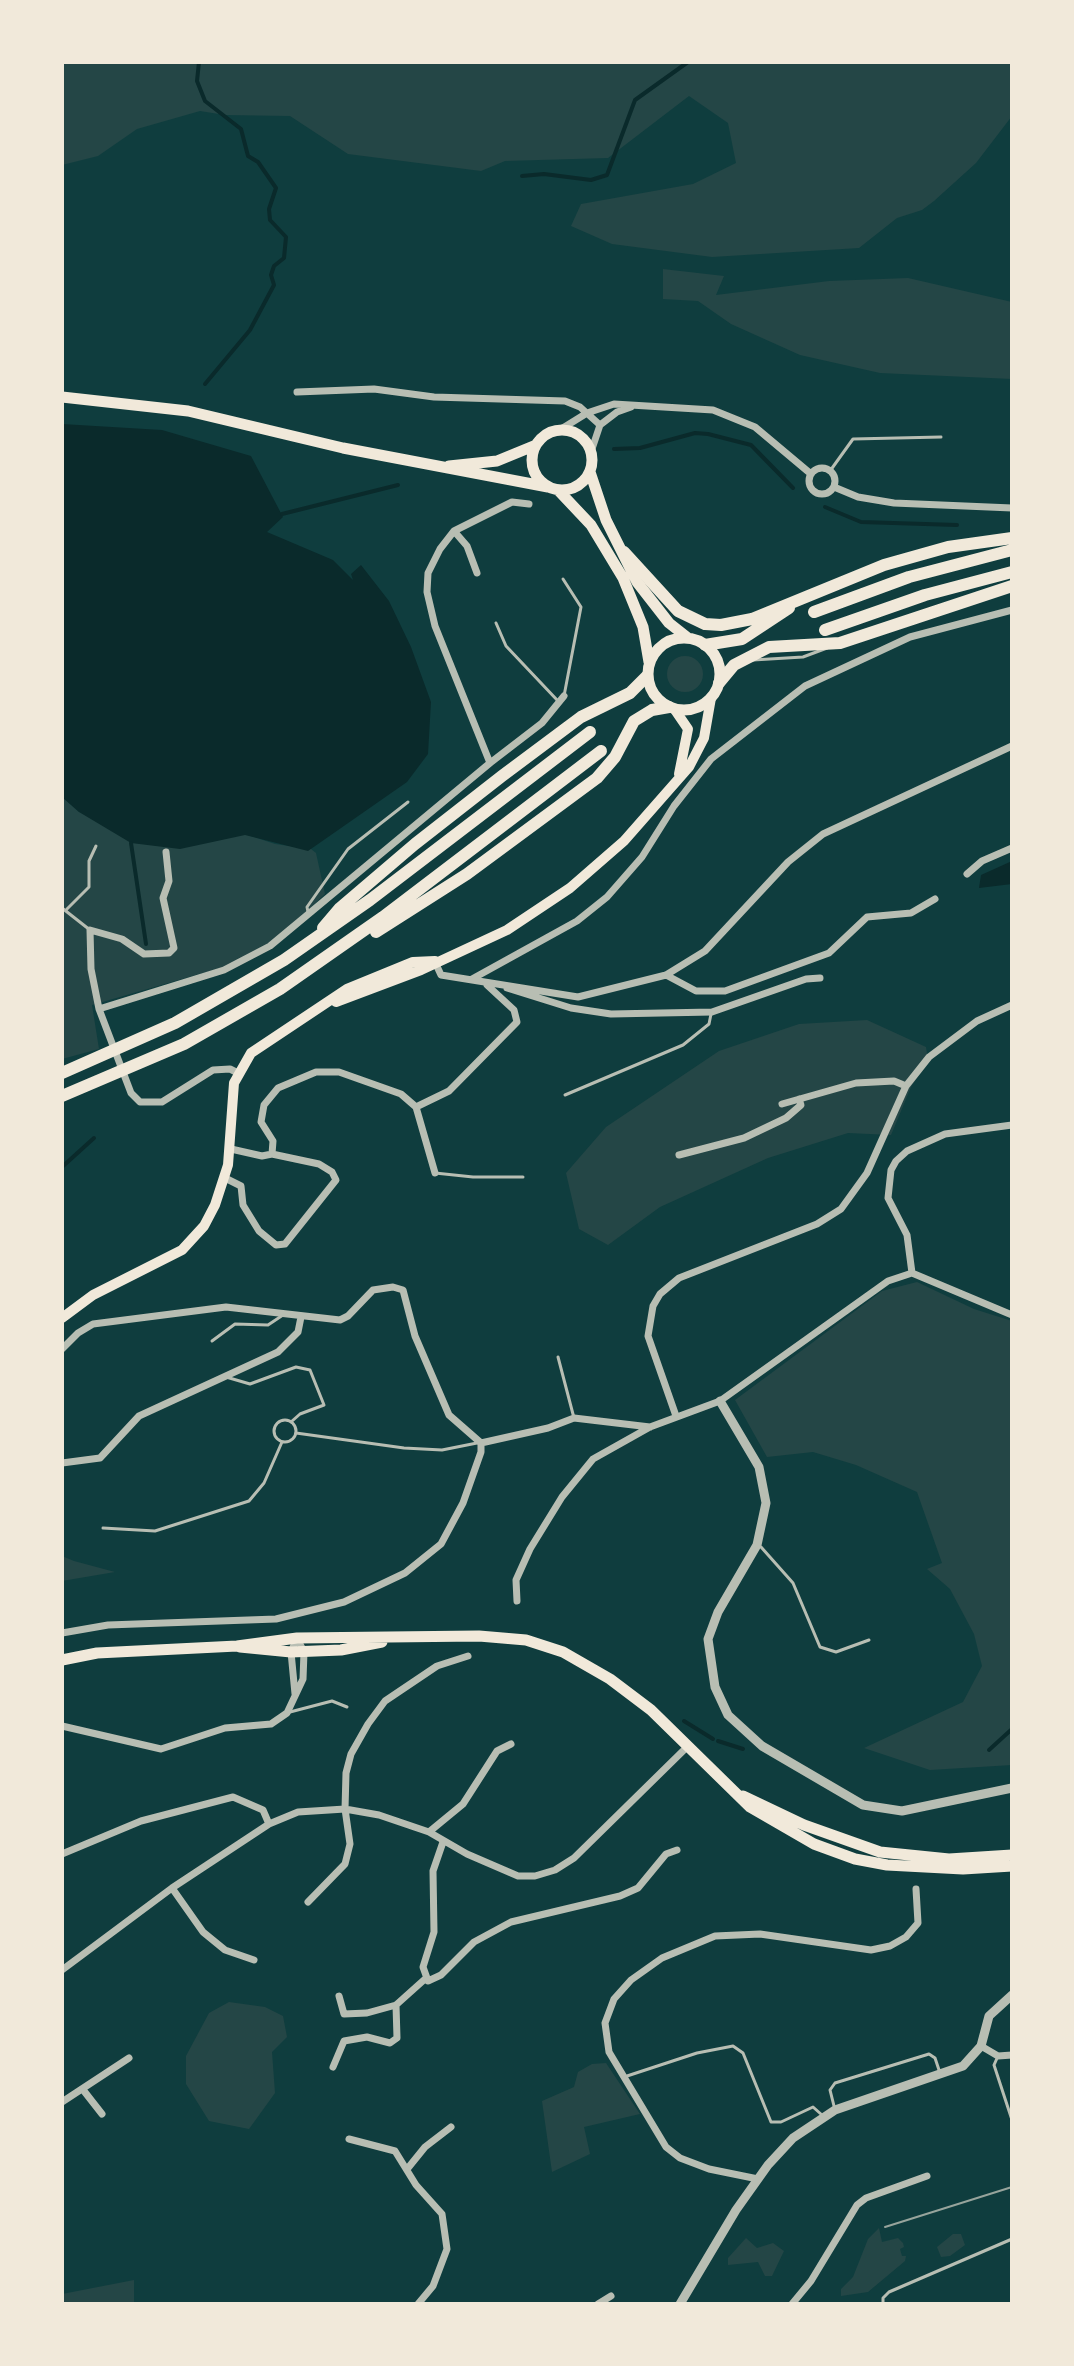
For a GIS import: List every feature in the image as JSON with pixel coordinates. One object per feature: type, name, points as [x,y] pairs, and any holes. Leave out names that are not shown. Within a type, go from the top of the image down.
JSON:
[{"type":"highway","points":[[624,552],[661,596],[678,611],[705,624],[741,622],[807,594],[918,556],[1012,538]]},
{"type":"highway","points":[[814,612],[909,577],[1012,550]]},
{"type":"highway","points":[[825,630],[925,595],[1012,572]]},
{"type":"highway","points":[[719,683],[734,665],[769,647],[840,643],[1012,586]]},
{"type":"highway","points":[[705,645],[742,639],[807,594]]},
{"type":"highway","points":[[310,943],[340,908],[415,844],[570,725],[630,693],[647,676]]},
{"type":"highway","points":[[62,1096],[184,1044],[467,874],[597,778],[615,757],[634,721],[652,710],[672,708]]},
{"type":"highway","points":[[62,1073],[195,1013],[310,943],[590,732]]},
{"type":"highway","points":[[280,989],[383,917],[601,751]]},
{"type":"main road","points":[[62,397],[188,411],[343,448],[553,488],[577,486],[590,472]]},
{"type":"main road","points":[[62,1318],[93,1295],[182,1250],[204,1226],[225,1178],[231,1149],[234,1083],[257,1048],[364,980],[413,962],[435,961],[515,927],[541,911],[624,841],[701,746],[711,698],[719,683],[719,666],[705,645],[689,638],[652,604],[637,582],[606,520],[590,472],[591,452],[579,436],[558,431],[537,445],[497,461],[447,467]]},
{"type":"main road","points":[[537,445],[533,453],[535,473],[591,525],[623,578],[643,627],[649,662],[647,676],[654,695],[672,708],[688,729],[679,776]]},
{"type":"main road","points":[[649,662],[665,643],[689,638]]},
{"type":"main road","points":[[672,708],[698,708],[711,698]]},
{"type":"main road","points":[[62,1660],[131,1650],[237,1646],[297,1638],[494,1636],[545,1645],[610,1679],[651,1710],[735,1792],[768,1820],[792,1834],[855,1859],[910,1866],[1012,1866]]},
{"type":"main road","points":[[237,1646],[304,1652],[341,1650],[390,1639]]},
{"type":"main road","points":[[735,1792],[804,1825],[880,1852],[949,1859],[1012,1855]]},
{"type":"street","points":[[297,392],[374,389],[434,397],[497,396],[570,402],[600,425]]},
{"type":"street","points":[[558,431],[587,413],[614,404],[696,408],[738,418],[778,443],[811,474]]},
{"type":"street","points":[[591,452],[600,425],[617,412],[637,405]]},
{"type":"street","points":[[820,468],[830,471],[835,478],[834,487],[823,494],[814,492],[809,483],[811,474],[820,468]]},
{"type":"street","points":[[834,487],[858,497],[894,503],[1012,508]]},
{"type":"street","points":[[490,763],[428,601],[428,573],[440,549],[454,531],[512,502],[529,504]]},
{"type":"street","points":[[454,531],[467,546],[477,573]]},
{"type":"street","points":[[472,979],[577,921],[607,897],[642,857],[693,779],[711,759],[782,702],[844,666],[910,637],[1012,610]]},
{"type":"street","points":[[99,1009],[224,970],[270,946],[542,723],[562,700]]},
{"type":"street","points":[[435,961],[441,975],[472,979],[487,985],[578,997],[666,975],[705,951],[788,862],[823,834],[1012,746]]},
{"type":"street","points":[[967,874],[982,861],[1012,848]]},
{"type":"street","points":[[166,852],[169,881],[163,898],[174,948],[169,953],[144,954],[122,939],[90,930],[91,969],[105,1032],[131,1093],[140,1102],[155,1104],[213,1070],[230,1069],[238,1073]]},
{"type":"street","points":[[666,975],[696,991],[725,991],[829,953],[867,917],[911,913],[935,899]]},
{"type":"street","points":[[504,987],[571,1008],[611,1014],[712,1012],[806,979],[820,978]]},
{"type":"street","points":[[416,1107],[449,1091],[517,1022],[514,1010],[487,985]]},
{"type":"street","points":[[676,1416],[656,1368],[648,1336],[653,1306],[660,1294],[679,1278],[817,1224],[841,1209],[867,1173],[906,1086],[929,1057],[954,1036],[1012,1005]]},
{"type":"street","points":[[272,1154],[273,1141],[261,1122],[264,1105],[278,1088],[301,1076],[326,1070],[401,1094],[416,1107],[435,1173]]},
{"type":"street","points":[[782,1104],[856,1083],[894,1081],[906,1086]]},
{"type":"street","points":[[679,1155],[744,1138],[786,1118],[801,1105],[799,1099]]},
{"type":"street","points":[[912,1273],[907,1235],[888,1198],[891,1170],[896,1161],[907,1151],[945,1134],[1012,1125]]},
{"type":"street","points":[[225,1178],[241,1186],[243,1205],[259,1231],[276,1245],[285,1244],[336,1180],[319,1164],[231,1149]]},
{"type":"street","points":[[517,1601],[519,1572],[573,1482],[593,1459],[650,1427],[720,1401],[888,1281],[912,1273],[1012,1315]]},
{"type":"street","points":[[62,1349],[78,1333],[93,1324],[226,1307],[340,1320],[348,1316],[373,1290],[393,1287],[403,1290],[415,1336],[449,1415],[481,1443]]},
{"type":"street","points":[[62,1463],[100,1458],[139,1416],[284,1348],[298,1332],[301,1317]]},
{"type":"street","points":[[720,1401],[754,1456],[764,1480],[766,1515],[757,1545],[718,1612],[708,1639],[715,1687],[737,1726],[762,1746],[863,1805],[902,1811],[1012,1788]]},
{"type":"street","points":[[481,1443],[548,1428],[574,1418],[650,1427]]},
{"type":"street","points":[[62,1633],[108,1625],[285,1617],[333,1606],[398,1577],[431,1554],[454,1525],[473,1476],[481,1443]]},
{"type":"street","points":[[62,1726],[161,1749],[225,1728],[271,1724],[287,1713],[303,1679],[304,1652],[297,1638]]},
{"type":"street","points":[[295,1694],[291,1652],[297,1638]]},
{"type":"street","points":[[308,1902],[345,1864],[350,1844],[345,1809],[348,1763],[380,1706],[437,1666],[468,1656]]},
{"type":"street","points":[[429,1832],[463,1804],[497,1751],[511,1744]]},
{"type":"street","points":[[62,1970],[172,1888],[269,1824],[298,1812],[345,1809],[379,1815],[429,1832],[443,1842],[518,1876],[555,1870],[574,1858],[687,1747]]},
{"type":"street","points":[[62,1854],[141,1821],[233,1797],[263,1810],[269,1824]]},
{"type":"street","points":[[425,1979],[423,1967],[435,1918],[433,1871],[443,1842]]},
{"type":"street","points":[[339,1996],[344,2014],[396,2005],[425,1979],[436,1979],[474,1942],[511,1922],[607,1899],[638,1888],[666,1854],[677,1850]]},
{"type":"street","points":[[172,1888],[203,1932],[225,1950],[254,1960]]},
{"type":"street","points":[[758,2179],[709,2169],[680,2158],[666,2147],[623,2078],[605,2041],[607,2016],[621,1990],[662,1958],[698,1941],[730,1934],[760,1934],[871,1950],[890,1946],[906,1937],[918,1923],[916,1889]]},
{"type":"street","points":[[680,2304],[758,2179],[786,2145],[835,2110],[941,2076],[969,2062],[981,2046],[985,2021],[1012,1995]]},
{"type":"street","points":[[333,2067],[344,2041],[367,2037],[390,2043],[397,2038],[396,2005]]},
{"type":"street","points":[[981,2046],[998,2056],[1012,2055]]},
{"type":"street","points":[[62,2102],[84,2091],[129,2058]]},
{"type":"street","points":[[84,2091],[102,2114]]},
{"type":"street","points":[[408,2168],[425,2147],[451,2127]]},
{"type":"street","points":[[349,2139],[391,2148],[408,2168],[416,2185],[442,2214],[448,2238],[433,2286],[418,2304]]},
{"type":"street","points":[[792,2304],[811,2281],[857,2205],[927,2176]]},
{"type":"street","points":[[598,2304],[611,2296]]},
{"type":"lane","points":[[830,471],[853,439],[941,437]]},
{"type":"lane","points":[[562,700],[581,607],[563,579]]},
{"type":"lane","points":[[496,623],[506,646],[562,700]]},
{"type":"lane","points":[[308,915],[307,907],[348,849],[408,802]]},
{"type":"lane","points":[[90,930],[64,908],[89,887],[89,861],[96,846]]},
{"type":"lane","points":[[565,1095],[683,1045],[709,1024],[712,1012]]},
{"type":"lane","points":[[435,1173],[523,1177]]},
{"type":"lane","points":[[212,1341],[235,1324],[268,1325],[283,1315]]},
{"type":"lane","points":[[558,1357],[574,1418]]},
{"type":"lane","points":[[226,1377],[250,1384],[296,1367],[310,1370],[324,1405],[300,1414],[291,1422],[280,1422],[275,1427],[276,1438],[282,1442],[293,1440],[296,1433],[291,1422]]},
{"type":"lane","points":[[296,1433],[404,1448],[442,1450],[481,1443]]},
{"type":"lane","points":[[103,1528],[147,1532],[249,1501],[264,1483],[282,1442]]},
{"type":"lane","points":[[757,1545],[793,1583],[820,1647],[836,1652],[869,1640]]},
{"type":"lane","points":[[287,1713],[332,1701],[347,1707]]},
{"type":"lane","points":[[623,2078],[697,2053],[733,2046],[743,2053],[771,2122],[781,2122],[813,2107],[824,2117]]},
{"type":"lane","points":[[835,2110],[830,2090],[835,2083],[929,2054],[935,2058],[941,2076]]},
{"type":"lane","points":[[998,2056],[994,2065],[1012,2120]]},
{"type":"lane","points":[[883,2304],[889,2292],[1012,2239]]},
{"type":"shaded area","points":[[62,62],[1012,62],[1012,116],[976,163],[934,201],[922,210],[897,218],[859,248],[712,257],[612,244],[571,226],[581,204],[693,184],[736,163],[728,123],[689,96],[608,158],[505,161],[481,171],[348,154],[290,116],[225,115],[200,111],[137,129],[98,156],[62,165]]},
{"type":"shaded area","points":[[663,269],[724,276],[716,295],[829,281],[908,278],[1012,302],[1012,379],[880,373],[800,355],[731,324],[698,301],[663,299]]},
{"type":"shaded area","points":[[62,424],[162,430],[251,456],[283,517],[267,532],[333,560],[353,580],[351,574],[361,565],[389,601],[411,647],[431,702],[428,754],[407,782],[308,851],[245,835],[180,849],[131,843],[79,812],[62,797]]},
{"type":"shaded area","points":[[685,656],[698,661],[703,674],[698,687],[685,692],[672,687],[667,674],[672,661]]},
{"type":"shaded area","points":[[62,797],[79,812],[223,838],[245,834],[275,844],[311,849],[316,853],[325,894],[275,942],[224,967],[92,1005],[99,1049],[62,1059]]},
{"type":"shaded area","points":[[1012,861],[1012,884],[979,888],[981,875]]},
{"type":"shaded area","points":[[867,1020],[926,1047],[928,1061],[911,1087],[891,1135],[848,1133],[768,1158],[660,1207],[608,1245],[579,1229],[566,1173],[606,1127],[719,1051],[799,1024]]},
{"type":"shaded area","points":[[917,1282],[974,1309],[1012,1321],[1012,1765],[930,1770],[864,1748],[963,1702],[982,1666],[974,1634],[950,1589],[927,1569],[942,1563],[917,1492],[856,1465],[813,1452],[767,1457],[735,1400],[882,1291]]},
{"type":"shaded area","points":[[62,1556],[74,1561],[115,1572],[62,1581]]},
{"type":"shaded area","points":[[229,2002],[265,2007],[283,2016],[287,2037],[272,2052],[275,2093],[249,2129],[209,2121],[186,2084],[186,2056],[209,2013]]},
{"type":"shaded area","points":[[606,2063],[640,2114],[584,2127],[590,2154],[552,2172],[542,2101],[574,2087],[578,2072],[592,2064]]},
{"type":"shaded area","points":[[879,2228],[882,2242],[898,2238],[903,2243],[904,2247],[900,2249],[902,2256],[906,2256],[905,2261],[868,2292],[841,2296],[841,2289],[853,2277],[868,2239]]},
{"type":"shaded area","points":[[953,2234],[961,2234],[965,2245],[950,2256],[941,2257],[937,2247]]},
{"type":"shaded area","points":[[746,2238],[757,2248],[773,2243],[784,2251],[772,2276],[765,2276],[758,2262],[728,2265],[728,2258]]},
{"type":"shaded area","points":[[134,2280],[134,2304],[62,2304],[62,2294]]},
{"type":"waterway","points":[[199,62],[197,81],[205,101],[241,129],[248,156],[258,162],[276,188],[269,209],[270,220],[286,237],[284,258],[274,266],[271,275],[274,285],[250,330],[205,384]]},
{"type":"waterway","points":[[522,176],[544,174],[591,180],[607,175],[635,100],[688,62]]},
{"type":"waterway","points":[[614,449],[640,448],[695,433],[708,434],[751,445],[793,488]]},
{"type":"waterway","points":[[282,514],[398,485]]},
{"type":"waterway","points":[[825,507],[861,522],[957,525]]},
{"type":"waterway","points":[[131,843],[146,944]]},
{"type":"waterway","points":[[62,1167],[94,1138]]},
{"type":"waterway","points":[[684,1721],[713,1739]]},
{"type":"waterway","points":[[989,1750],[1012,1729]]},
{"type":"waterway","points":[[718,1741],[743,1749]]},
{"type":"tram line","points":[[885,2227],[1012,2187]]}]
